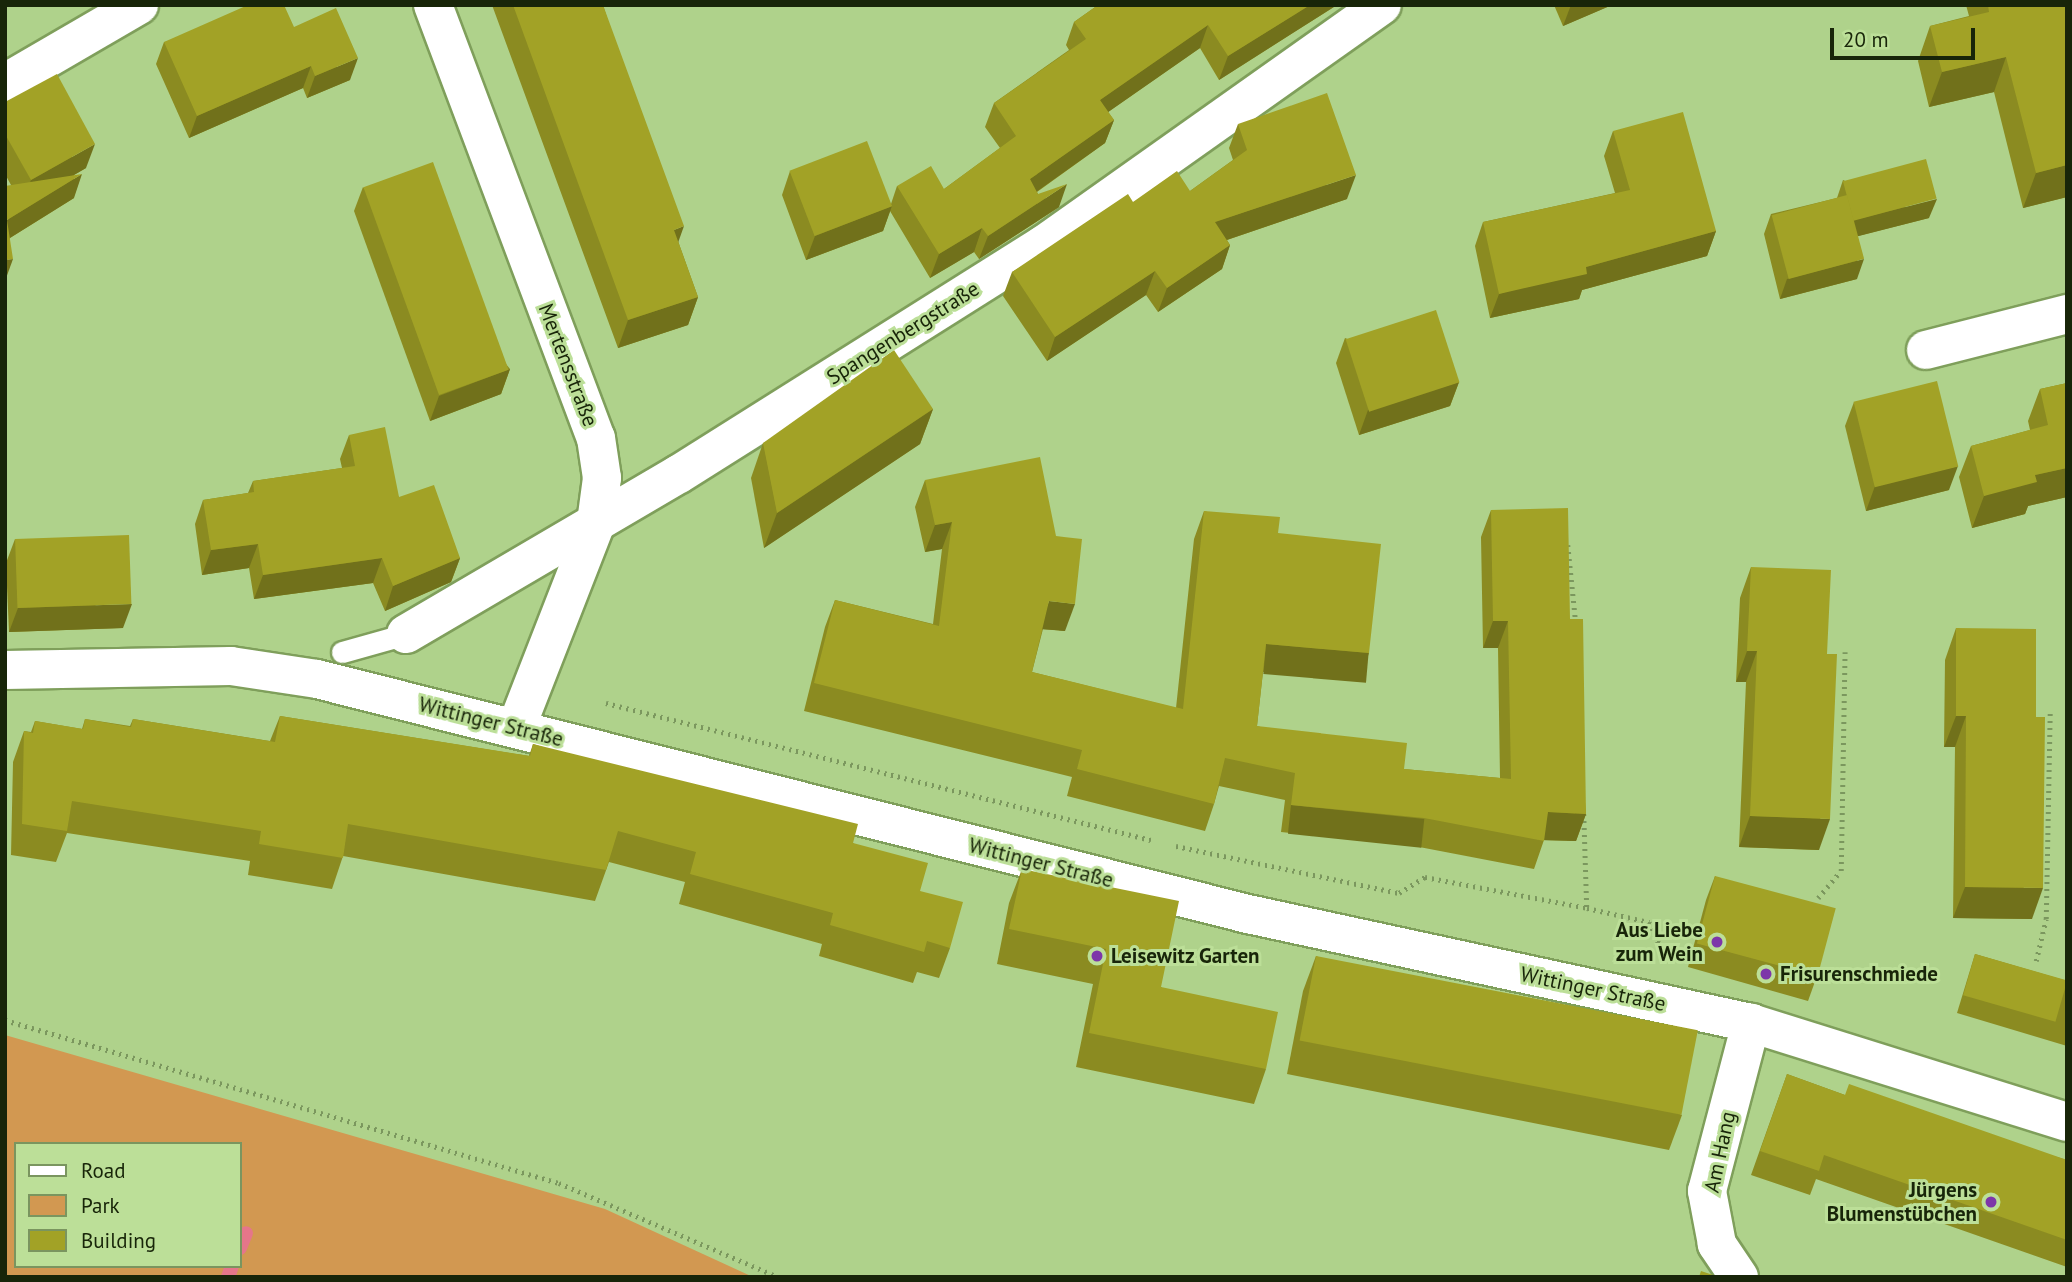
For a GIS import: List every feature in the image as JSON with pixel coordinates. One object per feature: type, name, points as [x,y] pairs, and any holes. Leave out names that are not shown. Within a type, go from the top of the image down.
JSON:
[{"type":"street","points":[[5,83],[139,5]]},
{"type":"street","name":"Mertensstraße","points":[[433,5],[596,438],[602,478],[596,523],[522,713]]},
{"type":"street","name":"Spangenbergstraße","points":[[406,634],[596,523],[1043,245],[1382,5]]},
{"type":"street","points":[[1926,350],[2067,314]]},
{"type":"street","name":"Wittinger Straße","points":[[5,670],[230,666],[522,713],[1234,911],[1751,1023],[2067,1122]]},
{"type":"street","name":"Am Hang","points":[[1739,1277],[1717,1244],[1707,1191],[1751,1023]]},
{"type":"lane","points":[[342,652],[406,634]]},
{"type":"path","points":[[1568,537],[1578,640]]},
{"type":"path","points":[[1818,898],[1841,870],[1845,653]]},
{"type":"path","points":[[522,713],[627,704],[1178,847],[1399,893],[1425,877],[1648,922],[1669,966],[1665,1004]]},
{"type":"path","points":[[2036,961],[2046,919],[2050,713]]},
{"type":"path","points":[[1584,804],[1587,908]]},
{"type":"path","points":[[5,1020],[559,1183],[778,1277]]},
{"type":"green space","points":[[5,1035],[605,1209],[753,1277],[5,1277]]},
{"type":"building","points":[[248,5],[284,5],[294,27],[336,8],[358,58],[315,76],[311,66],[197,116],[164,42]]},
{"type":"building","points":[[513,5],[603,5],[684,226],[674,230],[698,297],[628,320]]},
{"type":"building","points":[[1098,5],[1310,5],[1228,56],[1208,25],[1100,100],[1114,120],[1030,179],[1038,194],[1067,184],[988,236],[982,228],[939,254],[897,186],[931,166],[944,189],[1016,136],[994,103],[1086,39],[1074,22]]},
{"type":"building","points":[[1988,5],[2065,5],[2067,165],[2036,173],[2006,57],[1942,72],[1930,26],[1989,12]]},
{"type":"building","points":[[57,74],[95,144],[31,180],[5,134],[5,102]]},
{"type":"building","points":[[1327,93],[1356,175],[1215,222],[1230,245],[1167,288],[1155,271],[1055,337],[1012,272],[1128,194],[1133,202],[1177,171],[1190,191],[1247,150],[1238,124]]},
{"type":"building","points":[[1683,112],[1716,231],[1586,267],[1587,274],[1499,294],[1483,222],[1630,190],[1613,131]]},
{"type":"building","points":[[867,141],[892,206],[815,236],[790,171]]},
{"type":"building","points":[[1926,159],[1937,199],[1854,221],[1843,181]]},
{"type":"building","points":[[433,162],[509,370],[439,395],[363,187]]},
{"type":"building","points":[[82,174],[7,220],[13,259],[5,260],[5,186]]},
{"type":"building","points":[[1847,195],[1864,259],[1789,279],[1772,215]]},
{"type":"building","points":[[1436,310],[1459,382],[1369,412],[1346,339]]},
{"type":"building","points":[[894,350],[933,409],[777,513],[763,443]]},
{"type":"building","points":[[1937,381],[1958,466],[1875,487],[1854,402]]},
{"type":"building","points":[[2067,383],[2067,468],[2035,475],[2037,482],[1984,496],[1971,446],[2048,425],[2040,389]]},
{"type":"building","points":[[385,427],[399,497],[434,485],[460,558],[393,586],[382,558],[263,575],[258,544],[211,550],[203,500],[254,492],[253,481],[355,466],[349,435]]},
{"type":"building","points":[[1040,457],[1056,536],[1082,539],[1075,604],[1049,601],[1032,672],[1183,709],[1204,511],[1280,517],[1278,533],[1381,544],[1369,653],[1266,644],[1257,726],[1407,743],[1404,769],[1511,779],[1508,621],[1493,621],[1491,510],[1568,508],[1570,619],[1583,619],[1586,814],[1548,812],[1544,841],[1424,818],[1291,805],[1295,773],[1225,758],[1214,804],[1077,769],[1082,750],[814,683],[835,600],[939,626],[952,522],[935,525],[925,480]]},
{"type":"building","points":[[129,535],[131,604],[17,608],[15,539]]},
{"type":"building","points":[[1751,567],[1831,570],[1827,654],[1837,654],[1830,819],[1750,816],[1757,651],[1747,651]]},
{"type":"building","points":[[1956,628],[2036,629],[2036,717],[2045,717],[2043,888],[1965,887],[1966,716],[1956,716]]},
{"type":"building","points":[[280,716],[530,756],[533,744],[858,824],[853,843],[928,863],[920,891],[963,902],[950,948],[927,941],[924,952],[830,925],[833,913],[690,874],[696,852],[618,831],[606,870],[348,824],[343,858],[259,844],[261,831],[72,801],[67,831],[22,824],[24,731],[33,733],[35,721],[83,729],[85,719],[131,727],[133,719],[275,742]]},
{"type":"building","points":[[1022,869],[1179,901],[1161,987],[1278,1012],[1266,1069],[1089,1033],[1106,949],[1009,929]]},
{"type":"building","points":[[1715,876],[1836,908],[1818,976],[1697,944]]},
{"type":"building","points":[[1975,954],[2067,980],[2055,1022],[1963,995]]},
{"type":"building","points":[[1316,956],[1698,1030],[1681,1115],[1300,1040]]},
{"type":"building","points":[[1787,1074],[1845,1095],[1849,1084],[2067,1160],[2067,1240],[1824,1155],[1819,1171],[1760,1151]]},
{"type":"building","points":[[1701,1271],[1719,1277],[1699,1277]]},
{"type":"waterway","points":[[242,1243],[246,1233]]},
{"type":"waterway","points":[[228,1277],[231,1268]]},
{"type":"place","name":"Aus Liebe zum Wein","points":[[1717,942]]},
{"type":"place","name":"Leisewitz Garten","points":[[1097,956]]},
{"type":"place","name":"Frisurenschmiede","points":[[1766,974]]},
{"type":"place","name":"Jürgens Blumenstübchen","points":[[1991,1202]]}]
